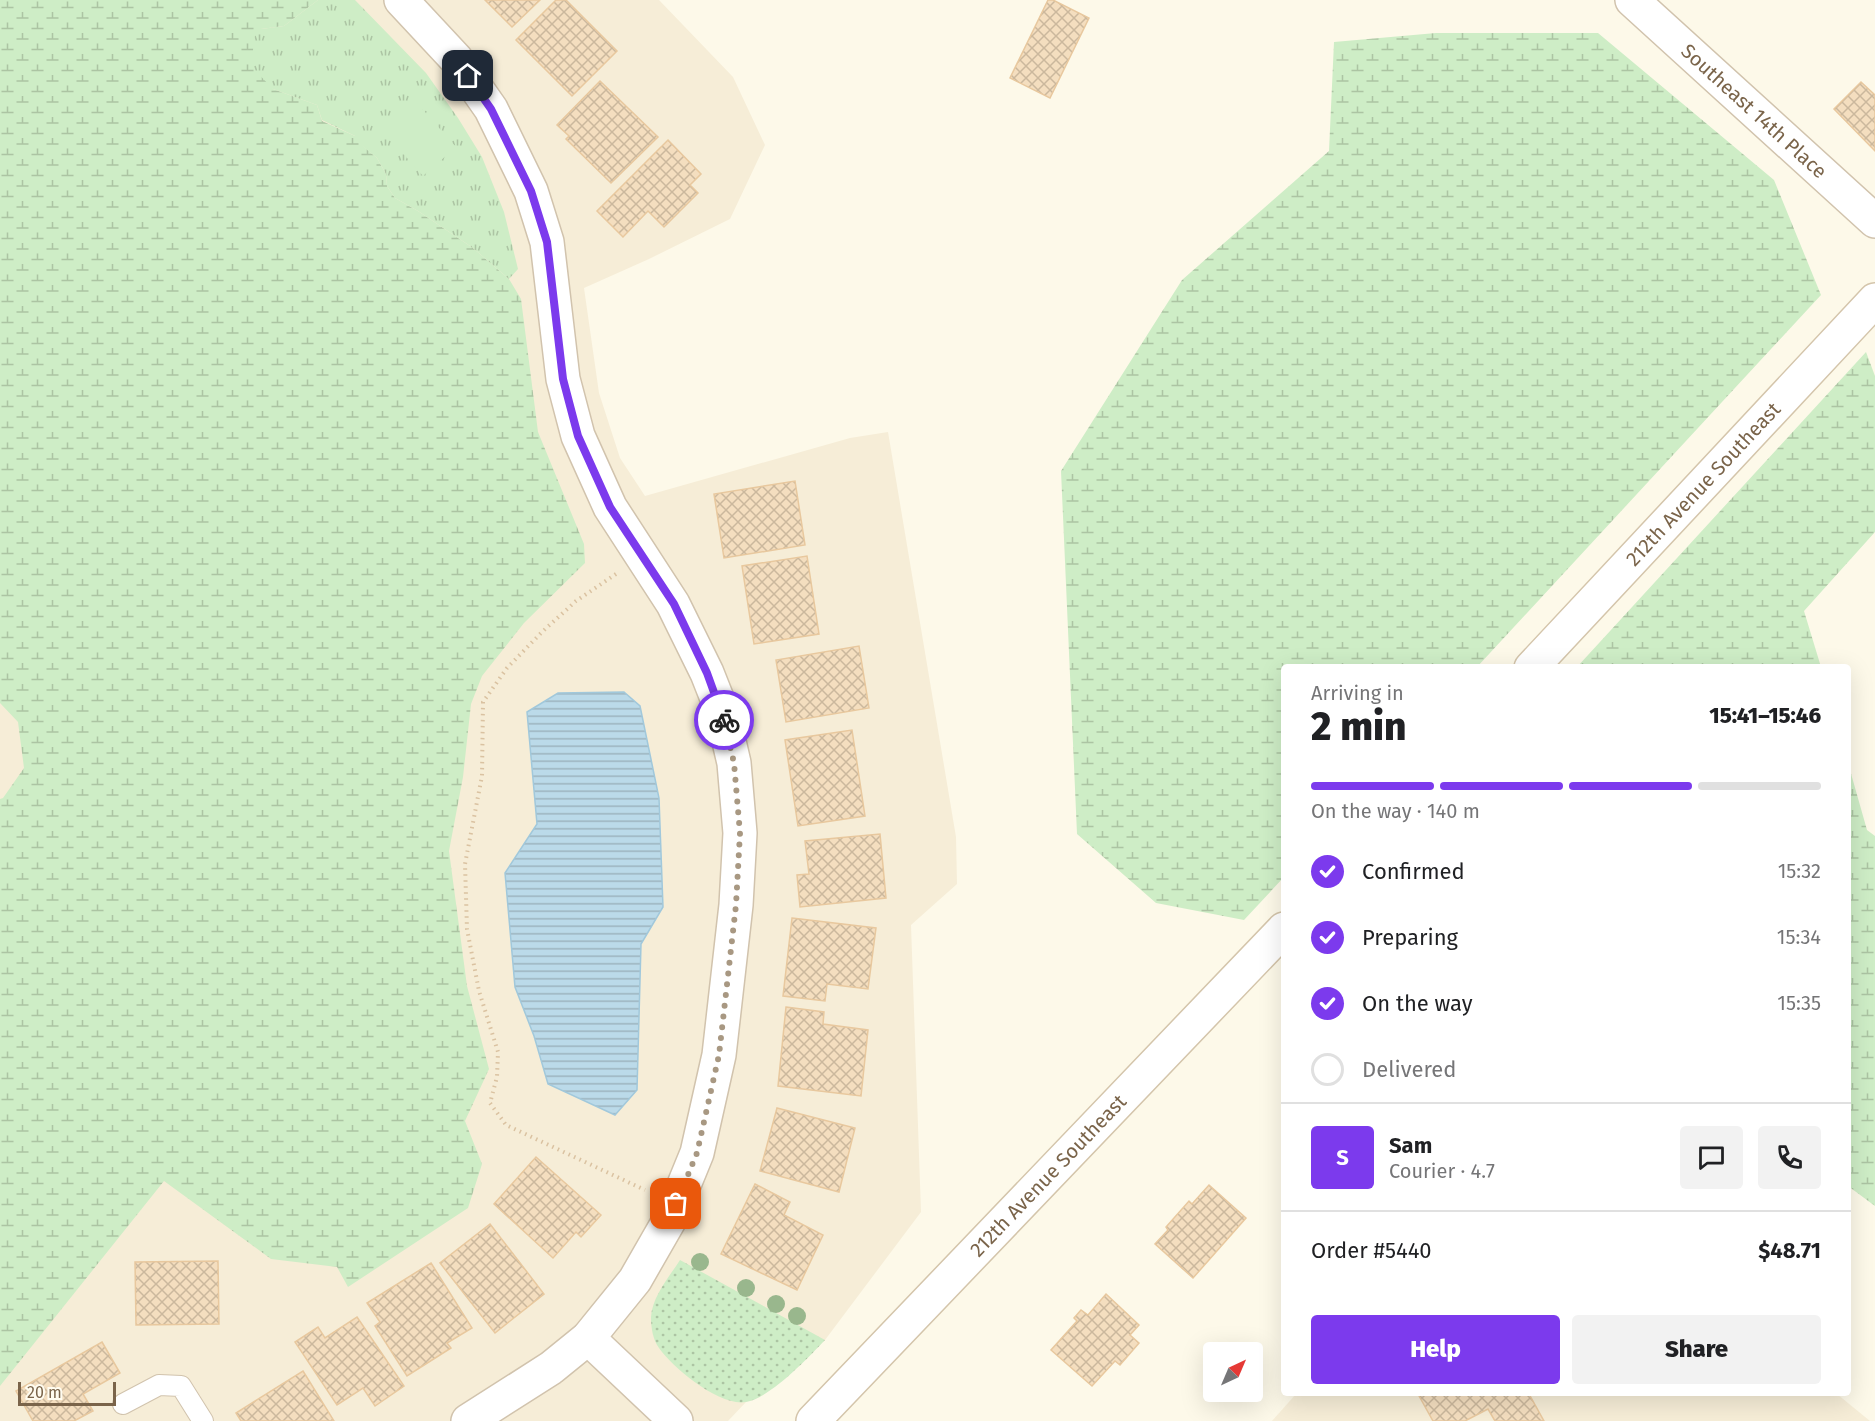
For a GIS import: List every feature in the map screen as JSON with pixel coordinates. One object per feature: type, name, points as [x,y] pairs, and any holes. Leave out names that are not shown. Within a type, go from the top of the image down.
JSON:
[{"type":"street","points":[[401,0],[456,59],[491,109],[531,191],[547,242],[563,379],[578,436],[610,507],[674,604],[707,673],[722,711],[734,763],[740,833],[736,905],[719,1055],[697,1153],[676,1204],[635,1280],[588,1338],[551,1368],[468,1421]]},
{"type":"street","name":"Southeast 14th Place","points":[[1632,0],[1875,221]]},
{"type":"street","name":"212th Avenue Southeast","points":[[1535,664],[1875,300]]},
{"type":"street","name":"212th Avenue Southeast","points":[[813,1421],[1281,931]]},
{"type":"street","points":[[588,1338],[676,1421]]},
{"type":"lane","points":[[123,1404],[159,1385],[181,1386],[203,1421]]},
{"type":"path","points":[[642,556],[576,601],[507,668],[483,702],[482,776],[465,864],[467,929],[479,991],[498,1052],[497,1077],[490,1103],[506,1125],[676,1204]]},
{"type":"shaded area","points":[[0,0],[659,0],[733,77],[765,145],[730,219],[584,288],[599,393],[620,458],[645,496],[850,438],[888,432],[956,837],[957,884],[911,925],[921,1212],[825,1340],[767,1392],[746,1402],[728,1421],[0,1421]]},
{"type":"shaded area","points":[[1294,1396],[1839,1396],[1870,1421],[1272,1421]]},
{"type":"green space","points":[[0,0],[318,0],[284,26],[261,29],[273,89],[317,105],[322,121],[355,136],[356,140],[377,158],[386,174],[387,186],[395,198],[473,248],[509,279],[521,299],[538,432],[584,544],[585,563],[524,623],[482,676],[471,704],[463,777],[449,851],[467,986],[489,1069],[465,1121],[482,1164],[468,1208],[348,1287],[337,1267],[271,1259],[164,1181],[0,1386],[0,799],[24,768],[18,722],[0,703]]},
{"type":"green space","points":[[318,0],[355,0],[426,73],[458,118],[482,157],[504,212],[518,269],[509,279],[473,248],[395,198],[387,186],[386,174],[377,158],[355,140],[355,136],[322,120],[317,105],[273,89],[251,66],[255,35],[261,29],[284,26]]},
{"type":"green space","points":[[1436,33],[1598,33],[1774,180],[1821,295],[1480,664],[1281,664],[1281,880],[1244,920],[1156,903],[1077,834],[1061,471],[1182,280],[1329,151],[1334,42]]},
{"type":"green space","points":[[417,103],[456,147],[423,176],[384,132]]},
{"type":"green space","points":[[1866,352],[1875,376],[1875,532],[1804,611],[1820,664],[1580,664]]},
{"type":"green space","points":[[1851,774],[1867,830],[1875,836],[1875,1206],[1851,1188]]},
{"type":"green space","points":[[680,1260],[825,1340],[788,1376],[756,1399],[735,1402],[711,1392],[675,1366],[659,1348],[653,1334],[651,1317],[654,1302]]},
{"type":"water","points":[[624,692],[640,706],[659,798],[663,907],[641,944],[637,1090],[615,1115],[548,1084],[534,1036],[515,987],[505,873],[537,824],[527,712],[558,693]]},
{"type":"building","points":[[485,0],[540,0],[512,27]]},
{"type":"building","points":[[556,0],[566,0],[617,51],[572,96],[516,40]]},
{"type":"building","points":[[1048,0],[1053,0],[1089,18],[1050,98],[1010,78]]},
{"type":"building","points":[[600,81],[658,137],[611,183],[566,139],[569,136],[557,125]]},
{"type":"building","points":[[1861,82],[1875,95],[1875,151],[1834,109]]},
{"type":"building","points":[[668,140],[701,174],[690,185],[698,193],[664,227],[648,211],[623,237],[597,211]]},
{"type":"building","points":[[795,481],[805,545],[724,558],[714,494]]},
{"type":"building","points":[[807,556],[819,634],[754,644],[742,566]]},
{"type":"building","points":[[859,646],[869,708],[786,722],[776,660]]},
{"type":"building","points":[[852,730],[865,816],[798,826],[785,740]]},
{"type":"building","points":[[880,834],[886,898],[800,907],[797,875],[809,874],[805,841]]},
{"type":"building","points":[[792,918],[876,928],[868,989],[827,984],[825,1001],[783,996]]},
{"type":"building","points":[[786,1007],[824,1012],[823,1024],[868,1030],[861,1096],[778,1086]]},
{"type":"building","points":[[777,1108],[855,1128],[839,1192],[760,1171]]},
{"type":"building","points":[[536,1157],[601,1215],[581,1237],[576,1232],[553,1258],[494,1204]]},
{"type":"building","points":[[755,1184],[790,1202],[784,1215],[823,1235],[797,1290],[721,1254]]},
{"type":"building","points":[[1209,1185],[1246,1218],[1193,1278],[1155,1244],[1168,1230],[1166,1227],[1189,1201],[1192,1204]]},
{"type":"building","points":[[490,1224],[544,1294],[495,1333],[440,1263]]},
{"type":"building","points":[[218,1261],[219,1324],[136,1325],[135,1262]]},
{"type":"building","points":[[431,1263],[472,1328],[447,1343],[451,1348],[407,1376],[375,1326],[380,1322],[367,1303]]},
{"type":"building","points":[[1106,1294],[1139,1325],[1130,1335],[1139,1343],[1120,1365],[1115,1361],[1092,1386],[1051,1350],[1077,1321],[1074,1318],[1081,1310],[1088,1315]]},
{"type":"building","points":[[357,1317],[404,1386],[375,1406],[363,1388],[337,1405],[295,1342],[318,1327],[325,1338]]},
{"type":"building","points":[[102,1342],[120,1373],[83,1394],[93,1411],[74,1421],[33,1421],[16,1391]]},
{"type":"building","points":[[303,1371],[334,1421],[241,1421],[236,1413]]},
{"type":"building","points":[[1419,1396],[1530,1396],[1544,1421],[1495,1421],[1488,1409],[1465,1421],[1433,1421]]},
{"type":"way so far","points":[[676,1204],[697,1153],[719,1055],[736,905],[740,833],[734,763],[724,720]]},
{"type":"route","points":[[468,76],[491,109],[531,191],[547,242],[563,379],[578,436],[610,507],[674,604],[707,673],[724,720]]}]
